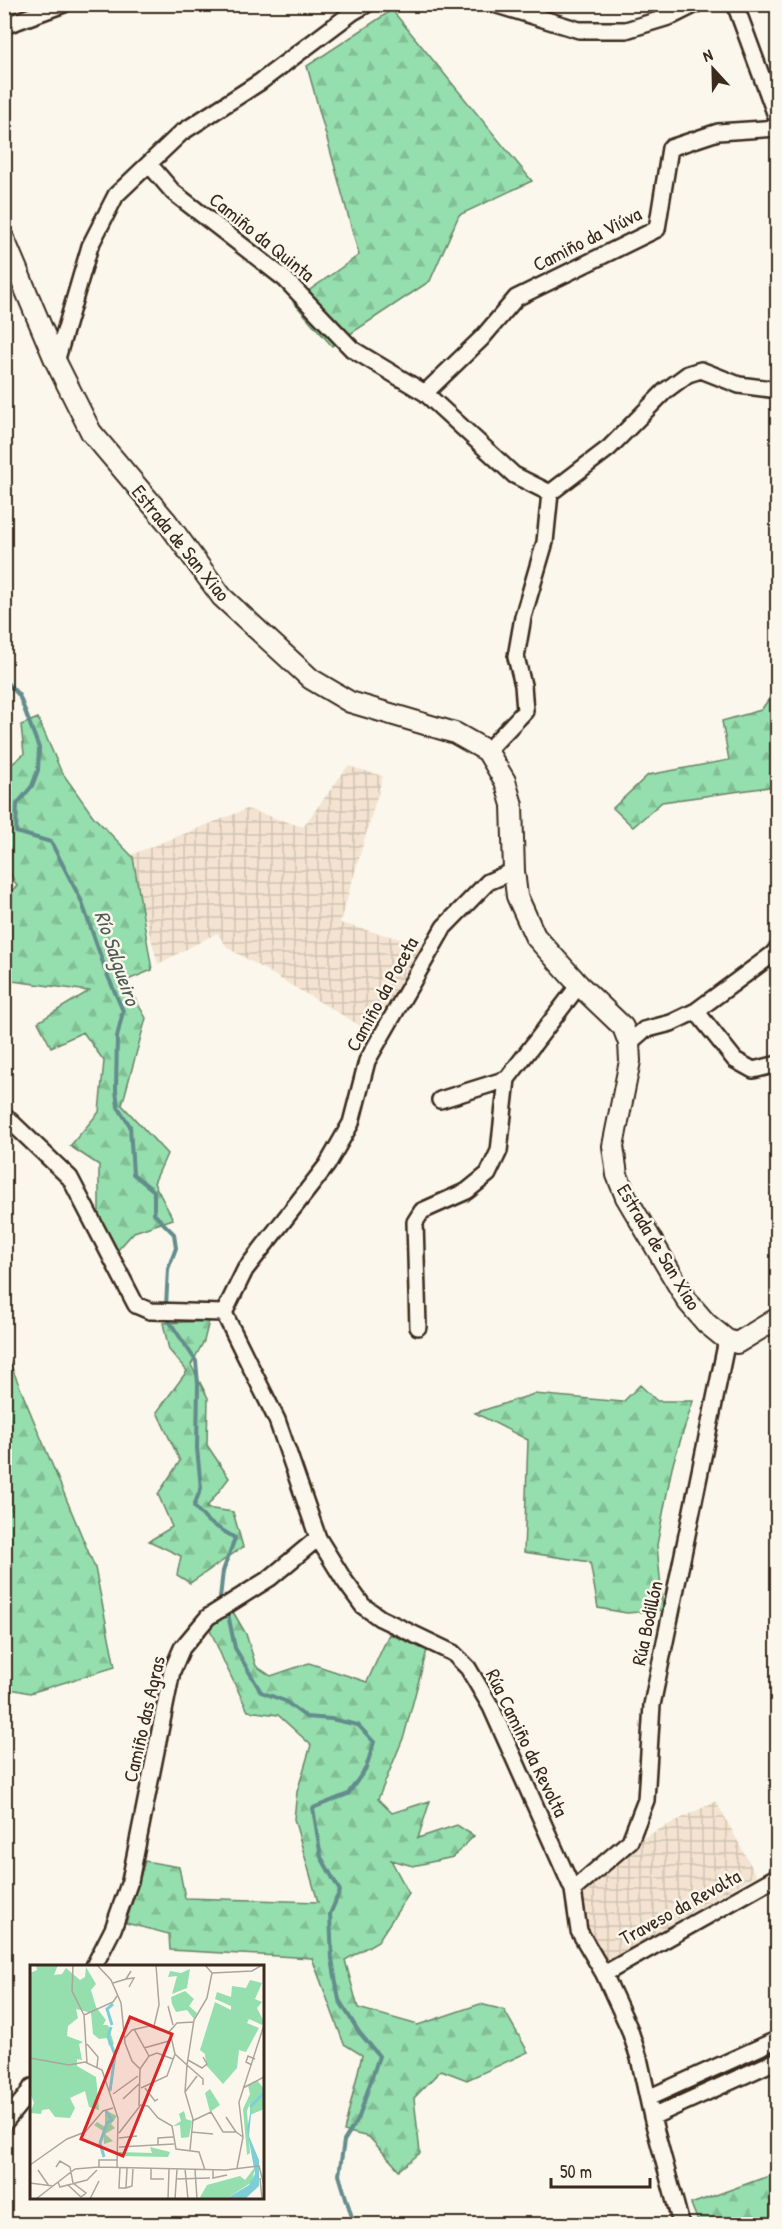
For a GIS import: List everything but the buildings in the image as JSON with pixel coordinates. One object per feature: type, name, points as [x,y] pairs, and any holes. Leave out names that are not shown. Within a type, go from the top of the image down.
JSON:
[{"type":"street","points":[[4,27],[64,4]]},
{"type":"street","points":[[56,362],[90,246],[116,195],[181,133],[260,82],[352,8],[367,4]]},
{"type":"street","points":[[494,4],[579,30],[626,30],[672,16],[696,4]]},
{"type":"street","points":[[735,4],[777,121]]},
{"type":"street","name":"Camiño da Viúva","points":[[425,393],[482,338],[516,297],[657,229],[670,148],[718,132],[777,129]]},
{"type":"street","name":"Camiño da Quinta","points":[[149,164],[173,192],[285,279],[352,349],[425,393],[514,475],[550,493]]},
{"type":"street","name":"Estrada de San Xiao","points":[[4,239],[56,362],[91,432],[167,522],[222,597],[311,679],[350,702],[455,733],[487,752],[505,781],[512,805],[517,896],[535,936],[579,985],[622,1027],[628,1043],[630,1061],[613,1146],[617,1175],[626,1197],[688,1302],[706,1323],[727,1340]]},
{"type":"street","points":[[487,752],[525,711],[523,685],[516,657],[523,617],[545,542],[550,493],[609,448],[665,390],[688,374],[701,370],[739,385],[777,390]]},
{"type":"street","name":"Camiño da Poceta","points":[[224,1313],[244,1270],[327,1165],[351,1123],[367,1061],[444,927],[488,882],[514,871]]},
{"type":"street","points":[[628,1043],[644,1030],[671,1023],[696,1011],[773,954],[777,948]]},
{"type":"street","points":[[418,1327],[415,1222],[422,1212],[467,1191],[488,1174],[499,1151],[507,1079],[579,985]]},
{"type":"street","points":[[696,1011],[735,1060],[753,1070],[777,1064]]},
{"type":"street","points":[[440,1100],[507,1079]]},
{"type":"street","points":[[4,1115],[70,1178],[136,1305],[150,1311],[224,1313]]},
{"type":"street","name":"Rúa Camiño da Revolta","points":[[224,1313],[277,1420],[318,1538],[344,1580],[363,1606],[380,1618],[453,1653],[468,1668],[491,1707],[573,1890],[579,1931],[604,1974],[629,2028],[639,2058],[652,2118],[681,2224]]},
{"type":"street","points":[[727,1340],[737,1343],[777,1318]]},
{"type":"street","name":"Rúa Bodillón","points":[[573,1890],[630,1841],[646,1800],[652,1705],[727,1340]]},
{"type":"street","name":"Camiño das Agras","points":[[95,1965],[113,1929],[130,1881],[172,1671],[182,1648],[208,1617],[270,1578],[318,1538]]},
{"type":"street","name":"Traveso da Revolta","points":[[604,1974],[777,1876]]},
{"type":"street","points":[[648,2098],[777,2039]]},
{"type":"street","points":[[652,2118],[777,2060]]},
{"type":"street","points":[[4,2123],[30,2090]]},
{"type":"shaded area","points":[[348,766],[383,776],[340,923],[427,946],[371,1032],[228,948],[217,933],[158,964],[128,856],[247,809],[303,827]]},
{"type":"shaded area","points":[[716,1801],[756,1875],[605,1962],[588,1930],[580,1896],[634,1842]]},
{"type":"green space","points":[[392,10],[532,181],[459,215],[430,281],[332,346],[293,302],[359,255],[307,66]]},
{"type":"green space","points":[[777,688],[777,775],[769,787],[662,802],[633,827],[613,808],[648,775],[729,760],[722,721],[761,710]]},
{"type":"green space","points":[[38,718],[61,771],[93,816],[133,857],[152,970],[125,981],[146,1018],[122,1105],[167,1154],[154,1183],[173,1219],[134,1232],[116,1252],[99,1230],[99,1165],[70,1146],[99,1112],[104,1061],[83,1032],[51,1047],[38,1022],[89,991],[5,980],[5,896],[17,886],[5,864],[5,770],[24,754],[21,725]]},
{"type":"green space","points":[[209,1321],[204,1341],[191,1365],[208,1398],[207,1445],[229,1478],[206,1508],[233,1512],[243,1547],[190,1583],[177,1575],[181,1556],[149,1541],[172,1527],[158,1494],[180,1461],[157,1412],[187,1371],[169,1350],[163,1323]]},
{"type":"green space","points":[[4,1349],[95,1568],[115,1667],[30,1693],[5,1688]]},
{"type":"green space","points":[[640,1385],[657,1401],[693,1401],[672,1467],[657,1545],[663,1610],[627,1613],[598,1608],[590,1562],[524,1552],[528,1440],[475,1413],[534,1394],[623,1402]]},
{"type":"green space","points":[[232,1610],[246,1634],[256,1666],[271,1676],[309,1663],[367,1682],[389,1634],[427,1650],[404,1736],[378,1799],[392,1813],[430,1801],[418,1838],[457,1825],[474,1836],[453,1857],[413,1866],[391,1860],[409,1894],[378,1941],[345,1960],[358,2008],[418,2025],[480,2004],[504,2010],[528,2052],[467,2080],[441,2070],[414,2098],[420,2153],[399,2170],[369,2137],[344,2131],[362,2055],[344,2044],[312,1958],[170,1950],[169,1934],[126,1923],[145,1861],[179,1867],[185,1898],[318,1902],[294,1819],[297,1792],[311,1745],[278,1715],[248,1711],[209,1627]]},
{"type":"green space","points":[[777,2173],[777,2224],[699,2224],[691,2204]]},
{"type":"waterway","name":"Río Salgueiro","points":[[4,680],[19,695],[39,748],[38,770],[32,786],[17,804],[16,832],[51,842],[81,900],[107,974],[123,1011],[117,1037],[118,1107],[130,1126],[133,1174],[154,1191],[154,1214],[174,1234],[176,1248],[168,1269],[166,1306]]},
{"type":"waterway","name":"Río Salgueiro","points":[[167,1318],[196,1361],[197,1448],[201,1488],[194,1506],[207,1521],[235,1538],[223,1571],[220,1598]]},
{"type":"waterway","name":"Río Salgueiro","points":[[228,1614],[235,1648],[261,1692],[285,1701],[306,1717],[331,1719],[358,1725],[374,1742],[366,1768],[348,1794],[313,1808],[321,1857],[340,1891],[330,1914],[332,1959],[339,2000],[359,2032],[379,2056],[359,2117],[344,2141],[339,2175],[354,2224]]}]
